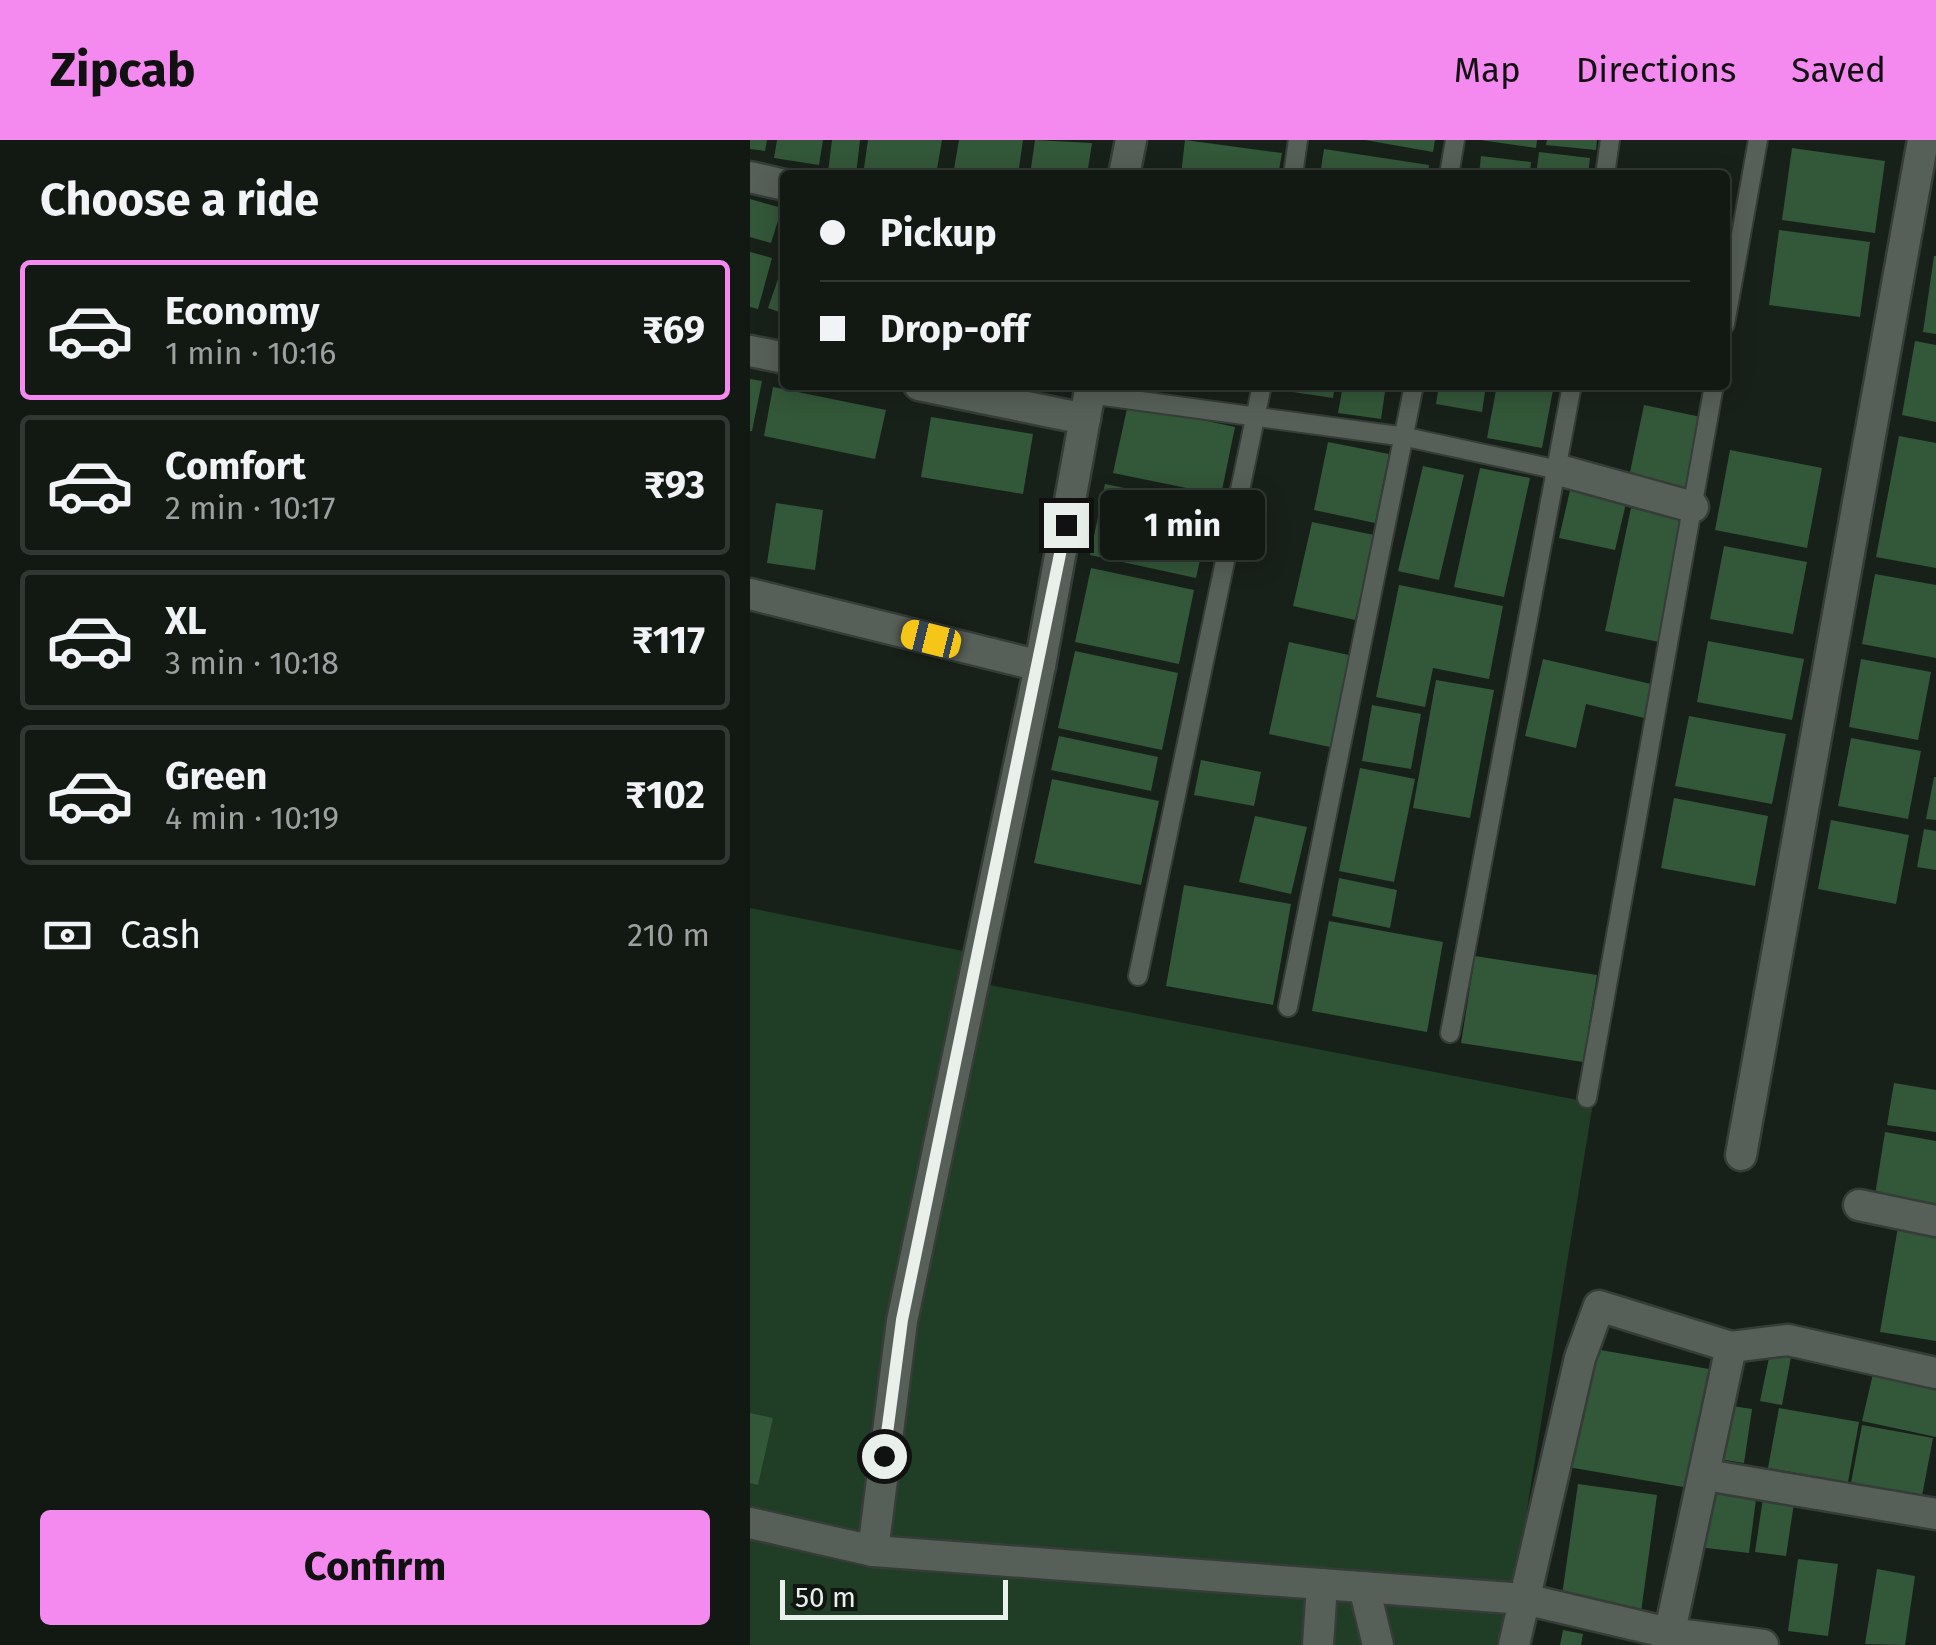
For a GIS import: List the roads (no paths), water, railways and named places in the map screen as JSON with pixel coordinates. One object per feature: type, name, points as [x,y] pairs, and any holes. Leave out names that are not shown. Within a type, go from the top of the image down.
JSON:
[{"type":"street","points":[[1125,170],[1131,140]]},
{"type":"street","points":[[1741,1155],[1923,140]]},
{"type":"street","points":[[750,176],[780,184]]},
{"type":"street","points":[[750,351],[780,357]]},
{"type":"street","points":[[873,1551],[902,1320],[1040,666],[1088,399],[979,390]]},
{"type":"street","points":[[1559,470],[1692,508]]},
{"type":"street","points":[[750,594],[1040,666]]},
{"type":"street","points":[[1858,1205],[1936,1220]]},
{"type":"street","points":[[1514,1645],[1580,1358],[1599,1306],[1731,1347],[1788,1340],[1936,1373]]},
{"type":"street","points":[[1668,1639],[1731,1347]]},
{"type":"street","points":[[1706,1474],[1936,1514]]},
{"type":"street","points":[[750,1523],[873,1551],[1525,1599],[1668,1639],[1764,1645]]},
{"type":"street","points":[[1318,1645],[1322,1584]]},
{"type":"street","points":[[1364,1587],[1378,1645]]},
{"type":"lane","points":[[1294,170],[1298,140]]},
{"type":"lane","points":[[1450,170],[1455,140]]},
{"type":"lane","points":[[1606,170],[1610,140]]},
{"type":"lane","points":[[1730,296],[1758,140]]},
{"type":"lane","points":[[1138,976],[1261,390]]},
{"type":"lane","points":[[1288,1008],[1413,390]]},
{"type":"lane","points":[[1450,1033],[1571,390]]},
{"type":"lane","points":[[1587,1098],[1713,390]]},
{"type":"lane","points":[[1088,399],[1406,437],[1559,470]]}]
